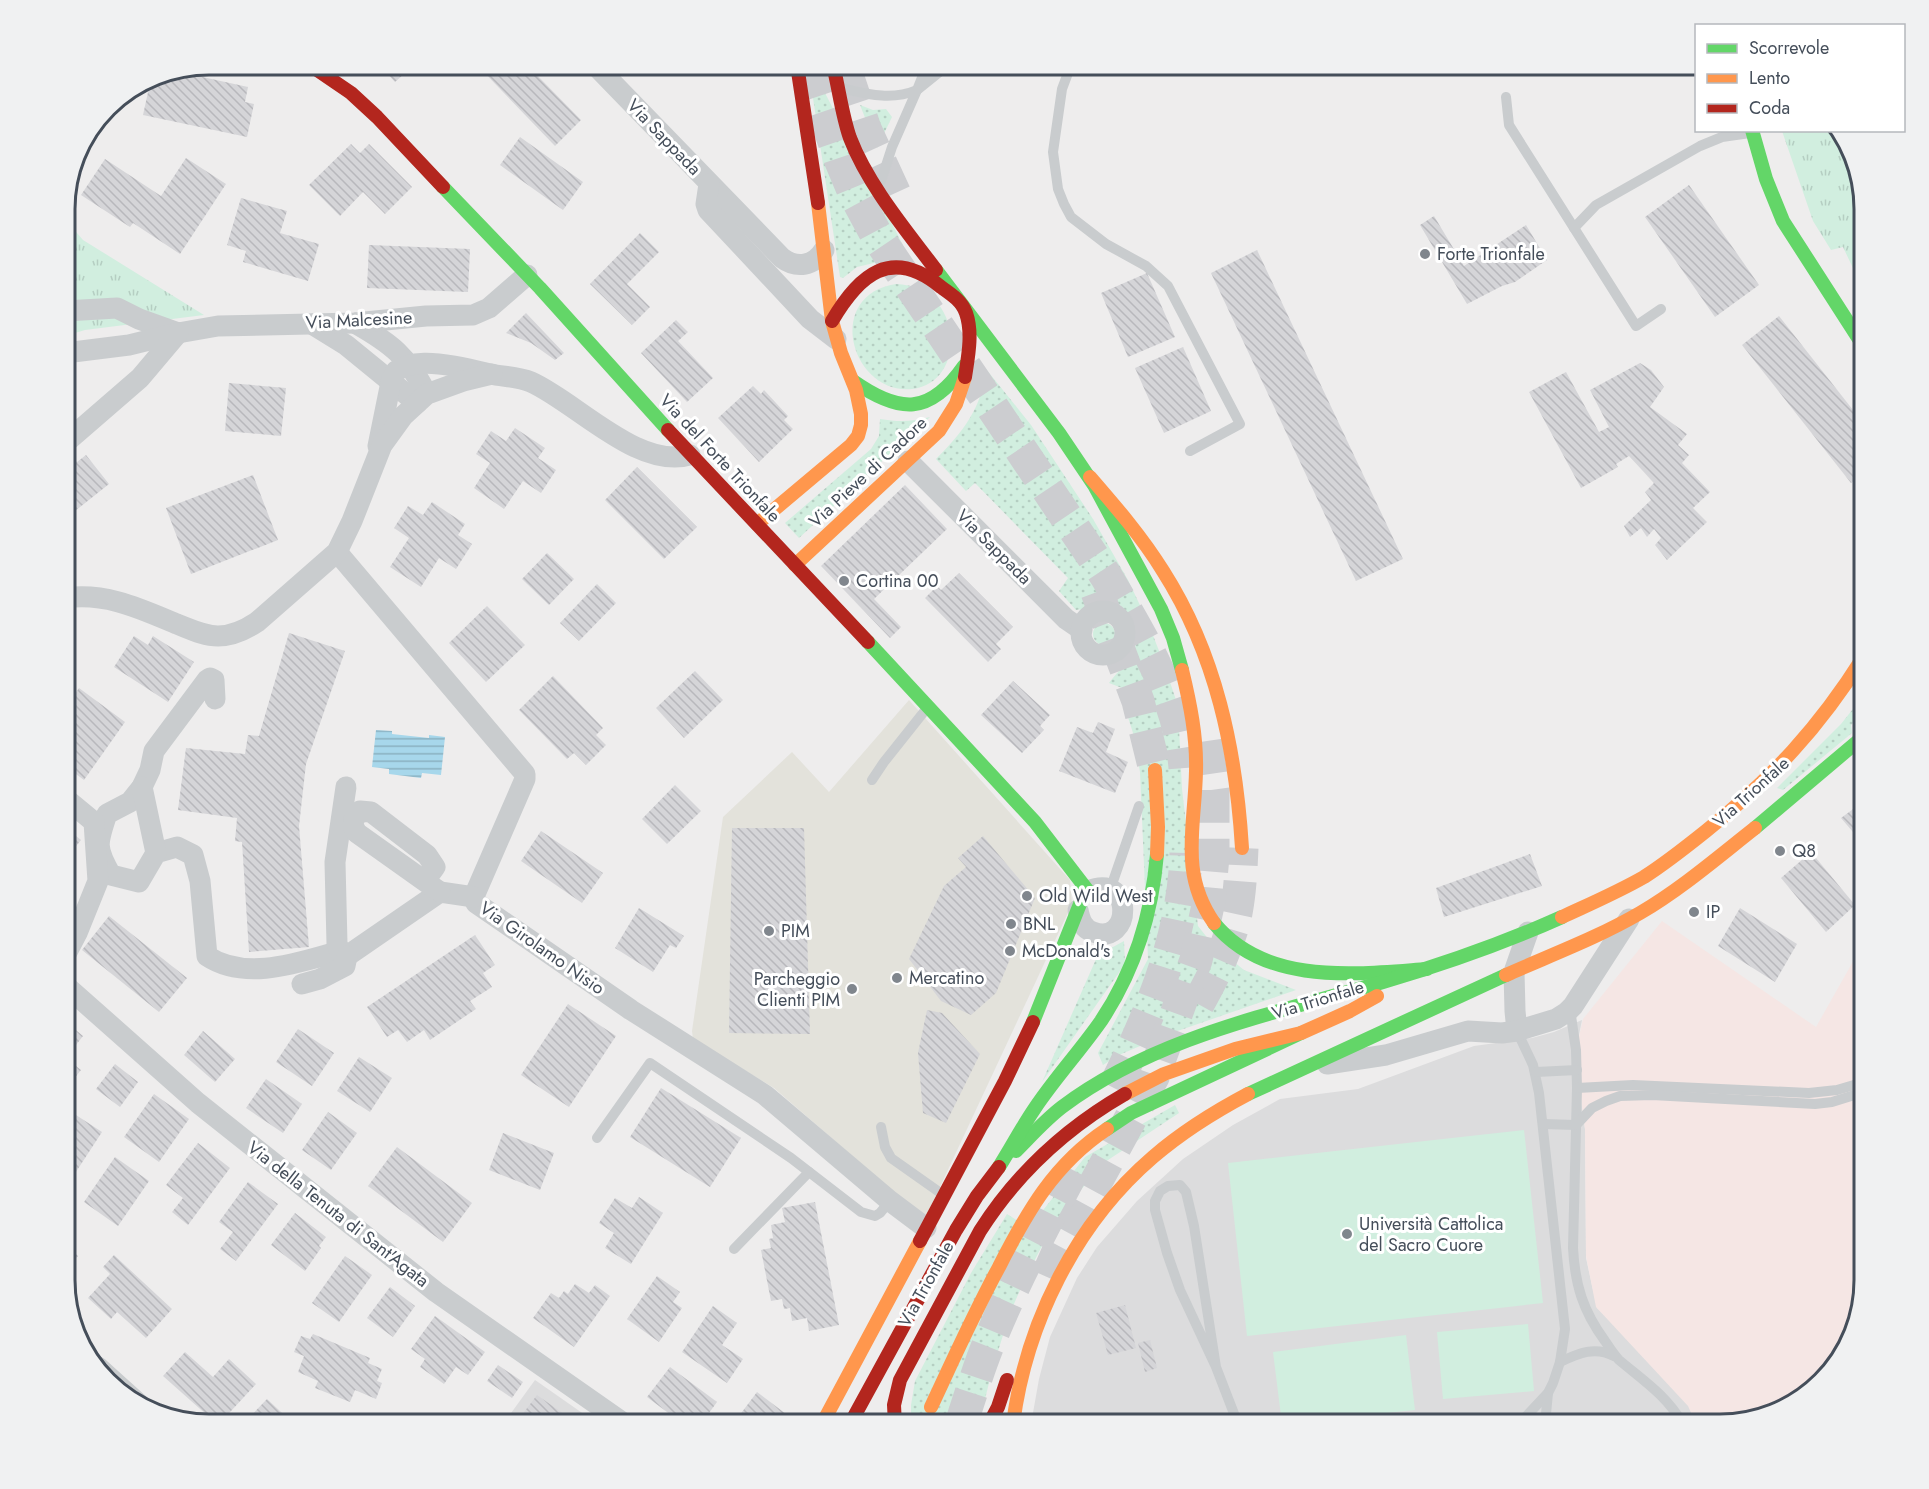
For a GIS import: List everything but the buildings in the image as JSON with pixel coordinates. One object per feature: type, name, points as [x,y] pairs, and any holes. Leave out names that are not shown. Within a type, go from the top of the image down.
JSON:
[{"type":"main road","name":"Via del Forte Trionfale","points":[[326,75],[351,93],[377,117],[527,275],[690,455],[929,706],[1035,822],[1088,891]]},
{"type":"main road","name":"Via Pieve di Cadore","points":[[757,524],[858,438],[862,420],[852,381],[834,330],[800,75]]},
{"type":"main road","name":"Via Pieve di Cadore","points":[[795,565],[947,421],[963,387],[970,340],[963,305],[890,209],[850,137],[834,75]]},
{"type":"main road","points":[[1753,132],[1776,207],[1790,234],[1854,332]]},
{"type":"main road","points":[[834,330],[844,300],[858,282],[873,272],[889,267],[907,267],[922,273],[963,305],[1090,477],[1140,538],[1173,587],[1202,648],[1217,690],[1232,749],[1242,848]]},
{"type":"main road","points":[[1812,267],[1854,305]]},
{"type":"main road","name":"Via Pieve di Cadore","points":[[852,381],[885,402],[912,405],[930,400],[948,388],[966,364]]},
{"type":"main road","points":[[1090,477],[1161,610],[1177,651],[1190,707],[1195,754],[1195,784],[1190,835],[1192,865],[1196,887],[1210,918],[1240,947],[1266,961],[1294,969],[1333,974],[1427,969]]},
{"type":"main road","name":"Via Trionfale","points":[[856,1414],[956,1230],[977,1196],[999,1167],[1067,1104],[1114,1075],[1154,1055],[1255,1019],[1427,969],[1528,932],[1598,901],[1647,875],[1679,853],[1753,794],[1796,752],[1818,726],[1854,671]]},
{"type":"main road","name":"Via Trionfale","points":[[1014,1414],[1017,1390],[1025,1359],[1034,1331],[1053,1288],[1102,1212],[1154,1156],[1211,1115],[1303,1066],[1629,919],[1664,898],[1693,876],[1854,744]]},
{"type":"main road","points":[[999,1167],[1035,1109],[1101,1022],[1120,990],[1133,961],[1145,925],[1155,872],[1158,815],[1155,770]]},
{"type":"main road","name":"Via Trionfale","points":[[828,1414],[1019,1051],[1084,895],[1088,891]]},
{"type":"main road","points":[[932,1407],[978,1306],[1027,1213],[1069,1159],[1093,1138],[1131,1113],[1350,1011],[1427,969]]},
{"type":"main road","points":[[895,1414],[894,1405],[900,1380],[934,1315],[992,1212],[1040,1155],[1095,1111],[1164,1074],[1235,1049],[1301,1033]]},
{"type":"main road","points":[[994,1414],[1021,1344],[1040,1306],[1053,1288]]},
{"type":"street","name":"Via Sappada","points":[[605,75],[786,261],[807,264],[816,260],[824,250]]},
{"type":"street","name":"Via Sappada","points":[[709,184],[708,210],[810,319],[834,330]]},
{"type":"street","name":"Via Malcesine","points":[[75,352],[129,345],[218,326],[355,323],[426,316],[467,316],[478,314],[489,308],[527,275]]},
{"type":"street","name":"Via Malcesine","points":[[75,310],[117,308],[139,319],[178,333]]},
{"type":"street","points":[[422,398],[407,361],[404,341],[409,331],[426,316]]},
{"type":"street","points":[[355,323],[386,341],[407,361],[448,364],[523,379],[537,385],[629,443],[650,453],[672,458],[690,455]]},
{"type":"street","points":[[312,324],[346,345],[391,382],[422,398]]},
{"type":"street","points":[[75,434],[140,378],[178,333]]},
{"type":"street","points":[[375,461],[391,382],[397,370],[407,361]]},
{"type":"street","points":[[75,597],[111,599],[198,632],[216,636],[243,631],[257,622],[337,552],[389,433],[422,398],[463,381],[492,374]]},
{"type":"street","name":"Via Sappada","points":[[908,460],[1066,619],[1082,630]]},
{"type":"street","name":"Via Girolamo Nisio","points":[[337,552],[525,774],[525,779],[474,897],[478,905],[631,1010],[765,1095],[890,1201],[926,1228]]},
{"type":"street","points":[[142,788],[156,853],[139,882],[111,875],[100,856],[99,838],[107,814],[130,802],[142,788],[150,770],[154,751],[210,678],[214,680],[215,699]]},
{"type":"street","points":[[302,984],[320,979],[345,966],[344,954],[337,944],[335,862],[346,787]]},
{"type":"street","points":[[75,806],[94,822],[98,881],[75,937]]},
{"type":"street","points":[[156,853],[177,847],[193,855],[200,881],[207,956],[214,961],[242,968],[257,969],[344,954],[433,886],[474,897]]},
{"type":"street","points":[[1078,910],[1083,924],[1089,931],[1102,934],[1114,930],[1122,918],[1124,911],[1119,896],[1110,890],[1097,888],[1088,891]]},
{"type":"street","name":"Via Trionfale","points":[[1303,1066],[1349,1062],[1386,1055],[1468,1031],[1502,1033],[1517,1031],[1562,1016],[1570,1009],[1596,972],[1629,919]]},
{"type":"street","points":[[1517,1031],[1514,972],[1528,932]]},
{"type":"street","name":"Via della Tenuta di Sant'Agata","points":[[75,994],[198,1103],[436,1292],[609,1414]]},
{"type":"lane","points":[[878,190],[892,147],[923,75]]},
{"type":"lane","points":[[837,87],[877,96],[895,96],[917,90],[935,75]]},
{"type":"lane","points":[[1067,75],[1062,89],[1053,152],[1058,189],[1064,204],[1071,217],[1106,244],[1146,266],[1168,286],[1240,424],[1190,451]]},
{"type":"lane","points":[[1506,97],[1509,125],[1636,326],[1661,309]]},
{"type":"lane","points":[[1574,228],[1596,205],[1700,146],[1722,137],[1748,132]]},
{"type":"lane","points":[[872,780],[929,706]]},
{"type":"lane","points":[[1110,890],[1138,806]]},
{"type":"lane","points":[[1570,1009],[1577,1070],[1574,1269],[1586,1312],[1617,1358]]},
{"type":"lane","points":[[1517,1031],[1536,1072],[1565,1318],[1560,1362],[1548,1393],[1546,1414]]},
{"type":"lane","points":[[597,1138],[650,1063],[866,1214],[877,1215],[890,1201]]},
{"type":"lane","points":[[1536,1072],[1577,1070]]},
{"type":"lane","points":[[1577,1089],[1633,1085],[1809,1093],[1837,1090],[1854,1085]]},
{"type":"lane","points":[[1543,1124],[1576,1125],[1592,1108],[1620,1096],[1652,1095],[1815,1104],[1832,1102],[1854,1095]]},
{"type":"lane","points":[[880,1127],[885,1147],[891,1158],[944,1196]]},
{"type":"lane","points":[[734,1249],[809,1172]]},
{"type":"lane","points":[[1216,1367],[1188,1200],[1183,1187],[1171,1185],[1162,1189],[1157,1195],[1155,1210],[1177,1282],[1216,1367],[1234,1414]]},
{"type":"lane","points":[[1560,1362],[1578,1353],[1590,1351],[1601,1351],[1617,1358],[1654,1388],[1676,1414]]},
{"type":"lane","points":[[1529,1414],[1548,1393]]},
{"type":"shaded area","points":[[909,700],[1070,880],[1072,904],[925,1219],[774,1088],[693,1039],[692,1031],[723,817],[792,752],[829,792]]},
{"type":"shaded area","points":[[1662,921],[1816,1027],[1854,960],[1853,1298],[1844,1331],[1826,1362],[1808,1381],[1779,1400],[1763,1407],[1738,1413],[1692,1414],[1688,1406],[1596,1307],[1586,1256],[1585,1129],[1576,1050],[1583,1019]]},
{"type":"shaded area","name":"Università Cattolica del Sacro Cuore","points":[[1582,1020],[1576,1050],[1585,1129],[1586,1258],[1597,1308],[1694,1402],[1698,1414],[1033,1414],[1050,1337],[1077,1278],[1097,1247],[1137,1201],[1183,1159],[1233,1125],[1280,1099],[1358,1089],[1474,1046],[1532,1038],[1554,1032]]},
{"type":"shaded area","points":[[535,1380],[584,1414],[510,1414]]},
{"type":"green space","points":[[810,75],[820,75],[824,91],[908,255],[857,267],[843,278],[840,277]]},
{"type":"green space","points":[[860,105],[873,110],[886,109],[892,117],[877,148]]},
{"type":"green space","points":[[1782,132],[1829,132],[1840,150],[1847,166],[1853,191],[1854,270],[1843,247],[1831,250],[1813,221]]},
{"type":"green space","points":[[75,231],[83,240],[204,315],[75,333]]},
{"type":"green space","points":[[896,284],[919,289],[935,300],[946,317],[951,335],[949,354],[943,370],[930,383],[912,389],[891,387],[874,377],[861,361],[854,343],[853,324],[859,306],[873,292]]},
{"type":"green space","points":[[986,369],[1031,425],[1093,519],[1128,580],[1163,661],[1178,706],[1182,789],[1198,926],[1213,945],[1244,970],[1296,990],[1166,1035],[1119,1055],[1103,1065],[1098,1053],[1148,959],[1140,772],[1133,733],[1121,695],[1122,688],[1109,683],[1129,659],[1136,644],[1136,636],[1127,612],[1116,603],[1104,601],[1088,609],[1076,610],[1059,591],[1068,578],[975,483],[966,491],[936,459],[955,439],[970,418],[980,396]]},
{"type":"green space","points":[[930,417],[799,538],[785,523],[871,449],[879,436],[880,419],[905,421]]},
{"type":"green space","points":[[1100,623],[1108,623],[1115,630],[1115,638],[1108,645],[1100,645],[1093,638],[1093,630]]},
{"type":"green space","points":[[1854,708],[1852,733],[1783,790],[1777,788],[1841,724]]},
{"type":"green space","points":[[1124,941],[1125,964],[1042,1082],[1100,950]]},
{"type":"green space","points":[[1175,1105],[1179,1113],[1102,1164],[1068,1206],[1042,1246],[1010,1313],[984,1403],[978,1414],[911,1414],[915,1381],[971,1273],[1007,1214],[1029,1228],[1085,1157]]},
{"type":"green space","points":[[1524,1130],[1543,1303],[1247,1336],[1228,1163]]},
{"type":"green space","points":[[1528,1324],[1534,1391],[1443,1399],[1437,1332]]},
{"type":"green space","points":[[1406,1335],[1415,1410],[1377,1414],[1281,1414],[1273,1352]]},
{"type":"water","points":[[376,730],[429,738],[429,735],[445,737],[441,775],[422,773],[421,778],[389,774],[389,769],[372,767]]},
{"type":"tunnel","points":[[811,75],[840,159],[855,195],[877,236],[1106,576],[1145,645],[1167,692],[1182,742],[1185,768]]},
{"type":"tunnel","points":[[847,75],[865,129],[900,205]]},
{"type":"tunnel","points":[[1097,592],[1138,701],[1155,770]]},
{"type":"tunnel","points":[[1047,1277],[1058,1252],[1153,1077],[1196,960],[1209,901],[1213,856],[1213,790],[1204,726]]},
{"type":"tunnel","points":[[1198,1004],[1220,960],[1233,925],[1241,873],[1242,848]]},
{"type":"tunnel","points":[[1114,1088],[1163,974],[1179,914],[1186,853]]},
{"type":"tunnel","points":[[964,1414],[984,1356],[1003,1311],[1079,1159]]},
{"type":"traffic: fast","points":[[1753,132],[1766,179],[1783,221],[1854,331]]},
{"type":"traffic: fast","points":[[443,187],[540,288],[668,430]]},
{"type":"traffic: fast","points":[[936,270],[1059,433],[1094,485],[1161,609],[1173,638],[1182,670]]},
{"type":"traffic: fast","points":[[853,381],[885,399],[900,404],[913,404],[926,401],[939,394],[964,366]]},
{"type":"traffic: fast","points":[[868,642],[1035,822],[1088,891],[1082,899],[1033,1022]]},
{"type":"traffic: fast","points":[[1755,828],[1854,744]]},
{"type":"traffic: fast","points":[[999,1167],[1043,1097],[1113,1002],[1140,941],[1151,898],[1157,854]]},
{"type":"traffic: fast","points":[[1016,1151],[1062,1107],[1098,1083],[1136,1062],[1175,1045],[1258,1017],[1429,968],[1562,917]]},
{"type":"traffic: fast","points":[[1214,923],[1235,943],[1259,957],[1285,967],[1313,972],[1342,973],[1427,969]]},
{"type":"traffic: fast","points":[[1248,1094],[1506,975]]},
{"type":"traffic: fast","points":[[1107,1129],[1131,1113],[1301,1033]]},
{"type":"traffic: slow","points":[[757,524],[851,445],[858,436],[861,425],[856,390],[841,353],[832,321],[818,203]]},
{"type":"traffic: slow","points":[[795,565],[939,431],[956,404],[965,377]]},
{"type":"traffic: slow","points":[[1090,477],[1155,558],[1197,636],[1210,669],[1228,739],[1235,775],[1242,848]]},
{"type":"traffic: slow","points":[[1182,670],[1195,746],[1193,868],[1196,886],[1214,923]]},
{"type":"traffic: slow","points":[[1562,917],[1644,877],[1676,855],[1730,811],[1793,751],[1830,706],[1854,671]]},
{"type":"traffic: slow","points":[[1155,770],[1157,854]]},
{"type":"traffic: slow","points":[[1506,975],[1591,938],[1640,913],[1685,883],[1755,828]]},
{"type":"traffic: slow","points":[[1125,1094],[1164,1074],[1235,1049],[1301,1033],[1377,996]]},
{"type":"traffic: slow","points":[[1015,1414],[1029,1350],[1042,1313],[1078,1245],[1100,1213],[1125,1184],[1175,1139],[1248,1094]]},
{"type":"traffic: slow","points":[[931,1407],[981,1302],[1032,1208],[1044,1190],[1072,1158],[1107,1129]]},
{"type":"traffic: slow","points":[[827,1414],[920,1241]]},
{"type":"traffic: jam","points":[[325,75],[351,93],[377,117],[443,187]]},
{"type":"traffic: jam","points":[[799,75],[818,203]]},
{"type":"traffic: jam","points":[[835,75],[847,129],[858,156],[888,207],[936,270]]},
{"type":"traffic: jam","points":[[832,321],[853,291],[865,279],[878,271],[892,268],[907,269],[923,275],[956,298],[966,313],[970,337],[965,377]]},
{"type":"traffic: jam","points":[[668,430],[868,642]]},
{"type":"traffic: jam","points":[[920,1241],[1005,1081],[1033,1022]]},
{"type":"traffic: jam","points":[[894,1414],[894,1405],[900,1380],[980,1231],[994,1210],[1044,1153],[1103,1107],[1125,1094]]},
{"type":"traffic: jam","points":[[855,1414],[956,1230],[977,1196],[999,1167]]},
{"type":"traffic: jam","points":[[994,1414],[1007,1380]]},
{"type":"place","name":"Forte Trionfale","points":[[1425,254]]},
{"type":"place","name":"Cortina 00","points":[[844,581]]},
{"type":"place","name":"Q8","points":[[1780,851]]},
{"type":"place","name":"Old Wild West","points":[[1027,896]]},
{"type":"place","name":"IP","points":[[1694,912]]},
{"type":"place","name":"BNL","points":[[1011,924]]},
{"type":"place","name":"PIM","points":[[769,931]]},
{"type":"place","name":"McDonald's","points":[[1010,951]]},
{"type":"place","name":"Mercatino","points":[[897,978]]},
{"type":"place","name":"Parcheggio Clienti PIM","points":[[852,989]]},
{"type":"place","name":"Università Cattolica del Sacro Cuore","points":[[1347,1234]]}]
